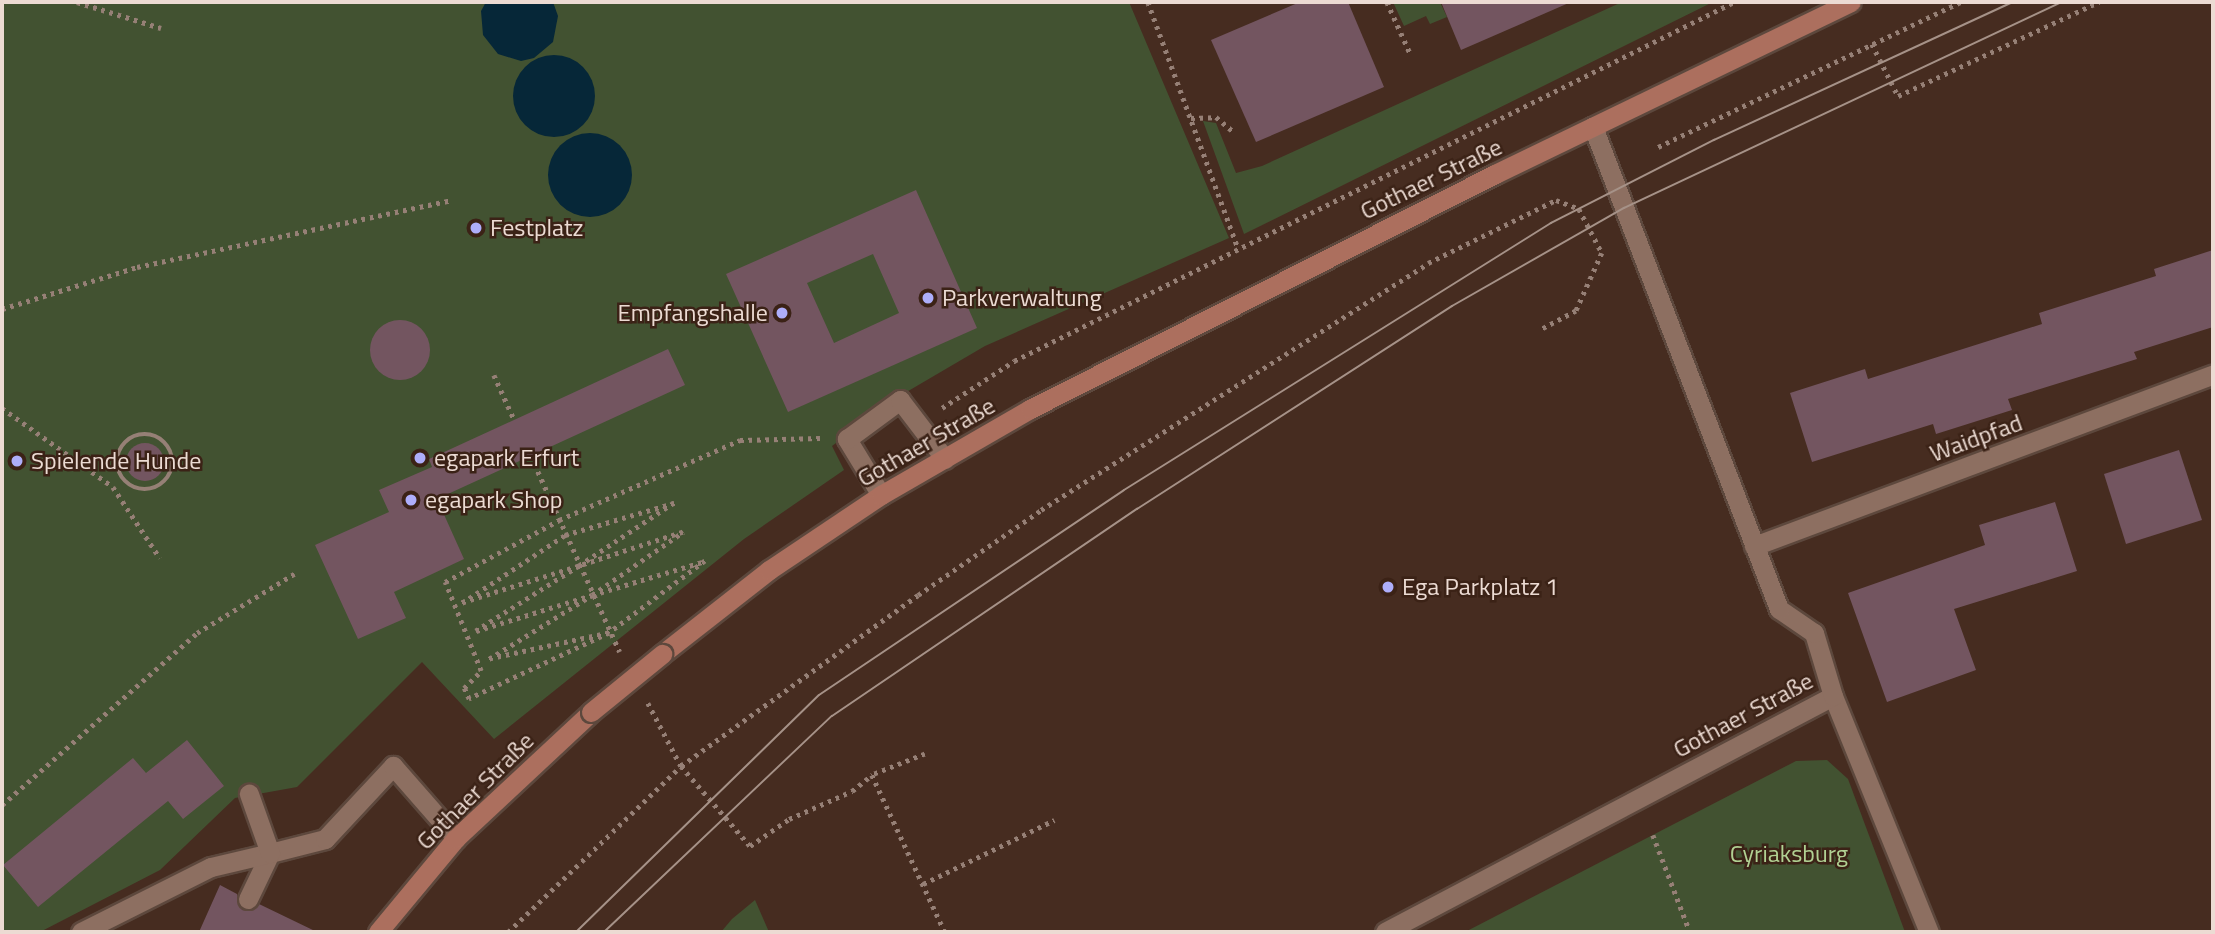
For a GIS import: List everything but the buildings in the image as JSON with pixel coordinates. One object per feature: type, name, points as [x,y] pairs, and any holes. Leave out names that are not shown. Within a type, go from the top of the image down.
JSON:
[{"type":"main road","name":"Gothaer Straße","points":[[378,932],[456,838],[591,712],[769,570],[881,495],[1030,409],[1235,304],[1851,2]]},
{"type":"street","name":"Gothaer Straße","points":[[1385,932],[1833,696],[1814,633],[1779,610],[1593,127]]},
{"type":"street","name":"Waidpfad","points":[[1754,546],[2213,374]]},
{"type":"street","points":[[881,495],[847,439],[900,400],[920,422],[945,459]]},
{"type":"street","points":[[1833,696],[1929,932]]},
{"type":"street","points":[[81,932],[211,867],[325,839],[393,766],[456,838]]},
{"type":"street","points":[[248,899],[270,853],[249,794]]},
{"type":"path","points":[[77,2],[161,27]]},
{"type":"path","points":[[1148,2],[1238,248]]},
{"type":"path","points":[[1387,2],[1410,53]]},
{"type":"path","points":[[920,422],[1014,361],[1734,2]]},
{"type":"path","points":[[1658,147],[1961,2]]},
{"type":"path","points":[[1872,44],[1898,96],[2099,2]]},
{"type":"path","points":[[1191,118],[1216,117],[1234,132]]},
{"type":"path","points":[[2,309],[137,267],[451,200]]},
{"type":"path","points":[[508,932],[681,766],[1041,510],[1428,263],[1556,200],[1579,209],[1602,253],[1576,311],[1542,329]]},
{"type":"path","points":[[494,375],[514,419]]},
{"type":"path","points":[[2,408],[113,487],[160,558]]},
{"type":"path","points":[[113,487],[121,478],[118,453],[129,438],[148,433],[166,442],[172,470],[160,485],[141,489],[121,478]]},
{"type":"path","points":[[610,633],[489,659],[592,595],[683,532],[579,566],[462,603],[565,535],[674,503],[579,566],[476,631],[592,595],[705,561],[610,633],[469,699],[464,688],[481,671],[445,582],[559,520],[740,440],[847,439]]},
{"type":"path","points":[[531,456],[592,595],[627,664]]},
{"type":"path","points":[[2,805],[197,633],[294,574]]},
{"type":"path","points":[[646,699],[681,766],[750,846],[789,820],[852,791],[872,775],[925,754]]},
{"type":"path","points":[[872,775],[945,932]]},
{"type":"path","points":[[922,884],[1054,820]]},
{"type":"path","points":[[1653,835],[1690,932]]},
{"type":"green space","name":"egapark Erfurt","points":[[2,2],[1129,2],[1229,238],[985,346],[898,397],[832,446],[844,470],[744,539],[494,739],[422,662],[297,787],[235,798],[160,870],[40,932],[2,932]]},
{"type":"green space","points":[[1393,2],[1440,2],[1447,17],[1430,24],[1426,16],[1404,26]]},
{"type":"green space","points":[[1622,2],[1713,2],[1244,234],[1203,121],[1216,123],[1236,173],[1262,166]]},
{"type":"green space","name":"Cyriaksburg","points":[[1827,760],[1848,779],[1905,932],[1465,932],[1796,761]]},
{"type":"green space","points":[[755,900],[769,932],[721,932],[732,919]]},
{"type":"water","points":[[486,2],[553,2],[558,16],[553,42],[534,58],[521,61],[498,54],[483,35],[481,11]]},
{"type":"water","points":[[554,55],[570,59],[583,67],[591,80],[595,96],[591,112],[583,125],[570,133],[554,137],[538,133],[525,125],[517,112],[513,96],[517,80],[525,67],[538,59]]},
{"type":"water","points":[[590,133],[606,136],[620,145],[629,159],[632,175],[629,191],[620,205],[606,214],[590,217],[574,214],[560,205],[551,191],[548,175],[551,159],[560,145],[574,136]]},
{"type":"tram line","points":[[576,932],[819,695],[1124,490],[1551,223],[1714,140],[2012,2]]},
{"type":"tram line","points":[[604,932],[832,716],[1137,509],[1452,306],[1624,208],[2061,2]]},
{"type":"place","name":"Festplatz","points":[[476,228]]},
{"type":"place","name":"Parkverwaltung","points":[[928,298]]},
{"type":"place","name":"Empfangshalle","points":[[782,313]]},
{"type":"place","name":"egapark Erfurt","points":[[420,458]]},
{"type":"place","name":"Spielende Hunde","points":[[17,461]]},
{"type":"place","name":"egapark Shop","points":[[411,500]]},
{"type":"place","name":"Ega Parkplatz 1","points":[[1388,587]]}]
